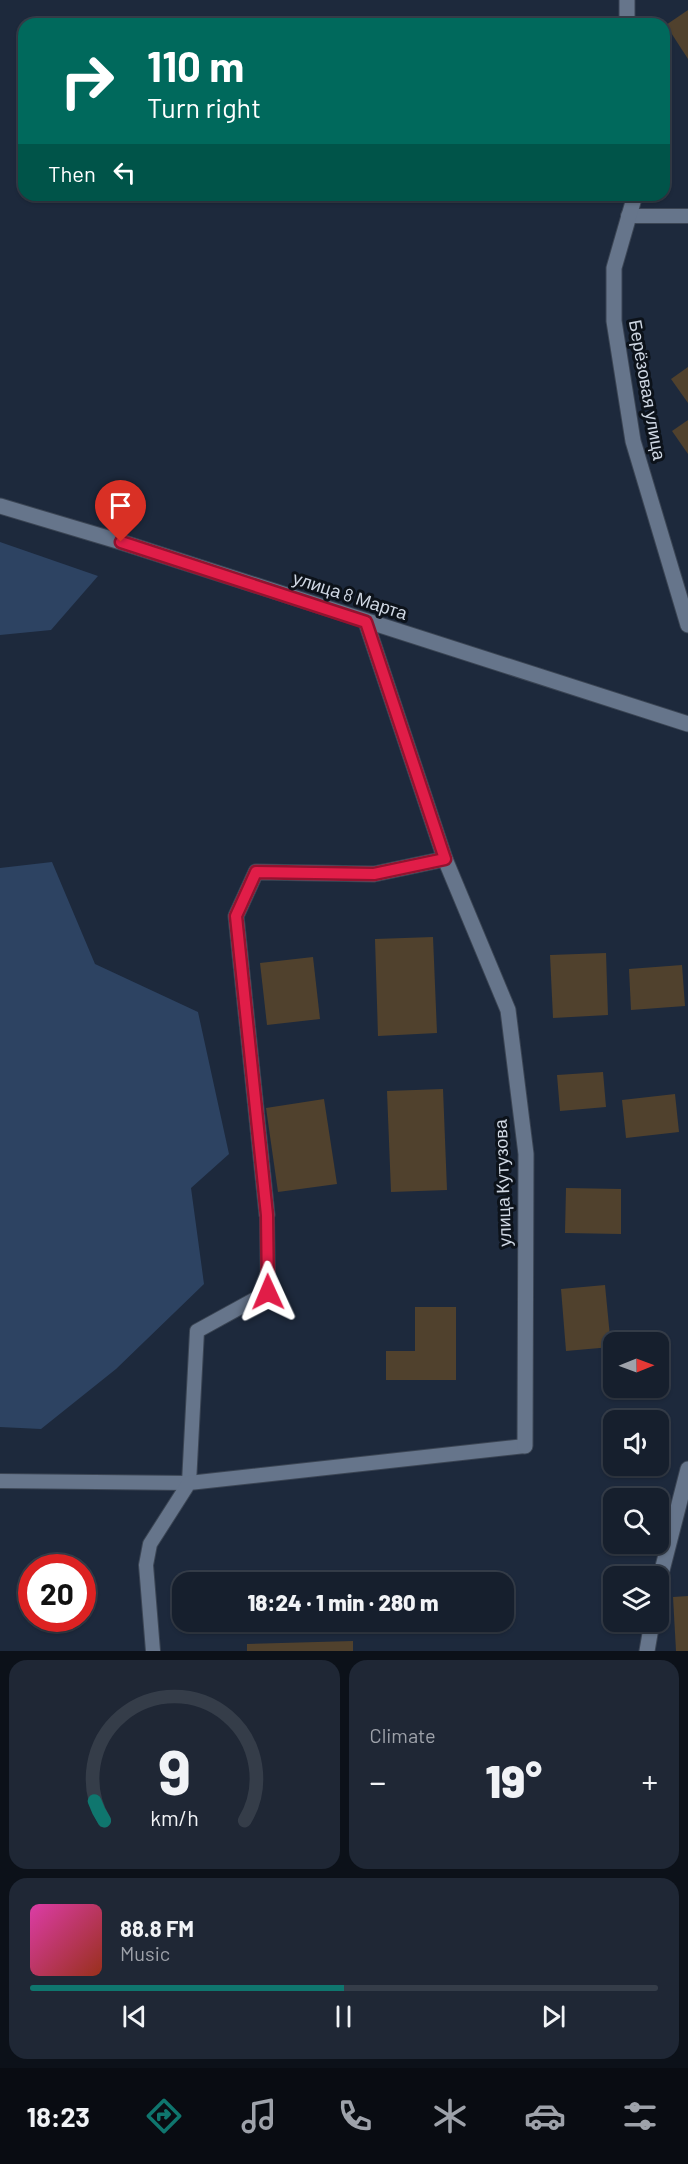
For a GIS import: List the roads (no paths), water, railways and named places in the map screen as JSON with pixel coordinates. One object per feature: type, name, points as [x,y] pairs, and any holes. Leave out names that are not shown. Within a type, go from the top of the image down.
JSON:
[{"type":"street","points":[[627,0],[627,18]]},
{"type":"street","name":"Берёзовая улица","points":[[632,201],[614,268],[614,321],[633,441],[688,625]]},
{"type":"street","name":"улица 8 Марта","points":[[0,506],[121,542],[688,724]]},
{"type":"street","name":"улица Кутузова","points":[[366,622],[445,859],[508,1010],[526,1154],[525,1446]]},
{"type":"street","points":[[267,1215],[236,916],[256,872],[374,874],[445,859]]},
{"type":"street","points":[[663,1566],[688,1469]]},
{"type":"street","points":[[647,1651],[650,1632]]},
{"type":"lane","points":[[628,216],[688,216]]},
{"type":"lane","points":[[153,1651],[146,1565],[150,1544],[189,1483],[197,1331],[268,1292],[267,1215]]},
{"type":"lane","points":[[0,1481],[189,1483],[525,1446]]}]
